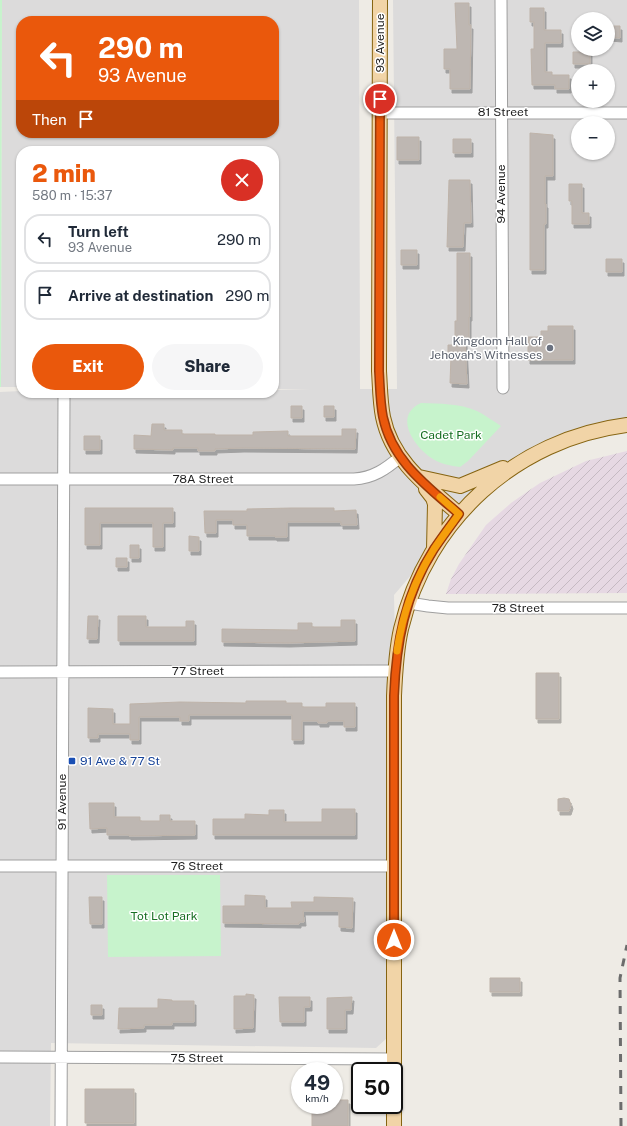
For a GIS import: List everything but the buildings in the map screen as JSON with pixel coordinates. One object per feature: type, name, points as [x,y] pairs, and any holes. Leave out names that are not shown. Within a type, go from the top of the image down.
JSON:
[{"type":"main road","name":"93 Avenue","points":[[380,0],[379,371],[381,398],[386,427],[400,457],[416,476],[459,514]]},
{"type":"main road","points":[[416,476],[460,486],[575,436],[610,427],[627,425]]},
{"type":"main road","points":[[394,1059],[395,671],[401,630],[409,603],[424,566],[459,514],[486,487],[531,456]]},
{"type":"main road","points":[[416,476],[433,498],[435,504],[434,549]]},
{"type":"main road","points":[[394,1114],[394,1126]]},
{"type":"street","name":"94 Avenue","points":[[501,0],[503,388]]},
{"type":"street","name":"81 Street","points":[[380,113],[627,113]]},
{"type":"street","name":"91 Avenue","points":[[60,1126],[64,398]]},
{"type":"street","name":"78A Street","points":[[0,479],[363,478],[373,476],[388,467],[400,457]]},
{"type":"street","name":"78 Street","points":[[409,603],[448,608],[627,608]]},
{"type":"street","name":"77 Street","points":[[0,672],[395,671]]},
{"type":"street","name":"76 Street","points":[[0,866],[394,866]]},
{"type":"street","name":"75 Street","points":[[0,1057],[394,1059]]},
{"type":"shaded area","points":[[2,0],[359,0],[360,389],[397,389],[393,0],[627,0],[627,426],[531,456],[486,487],[394,595],[395,640],[388,684],[387,1038],[376,1048],[51,1043],[50,1126],[0,1126],[0,392],[16,391],[16,398],[279,398],[279,390],[310,389],[279,389],[279,146],[16,146],[16,387],[1,387]]},
{"type":"shaded area","points":[[627,451],[627,593],[446,594],[451,579],[459,564],[486,525],[511,503],[540,483],[586,461]]},
{"type":"green space","points":[[0,0],[2,0],[1,387],[0,387]]},
{"type":"green space","name":"Cadet Park","points":[[421,403],[449,404],[470,408],[501,426],[468,461],[460,467],[446,464],[436,461],[426,454],[419,447],[409,432],[407,424],[408,416],[412,409]]},
{"type":"green space","name":"Tot Lot Park","points":[[107,875],[220,875],[221,956],[108,957]]},
{"type":"railway","points":[[621,1126],[620,978],[627,945]]},
{"type":"slow traffic","points":[[397,651],[403,621],[424,566],[459,514],[440,497]]},
{"type":"place","name":"Kingdom Hall of Jehovah's Witnesses","points":[[550,348]]},
{"type":"place","name":"91 Ave & 77 St","points":[[72,761]]},
{"type":"route","points":[[380,99],[379,371],[384,418],[393,445],[408,468],[459,514],[434,549],[416,584],[403,621],[396,657],[394,696],[394,940]]}]
